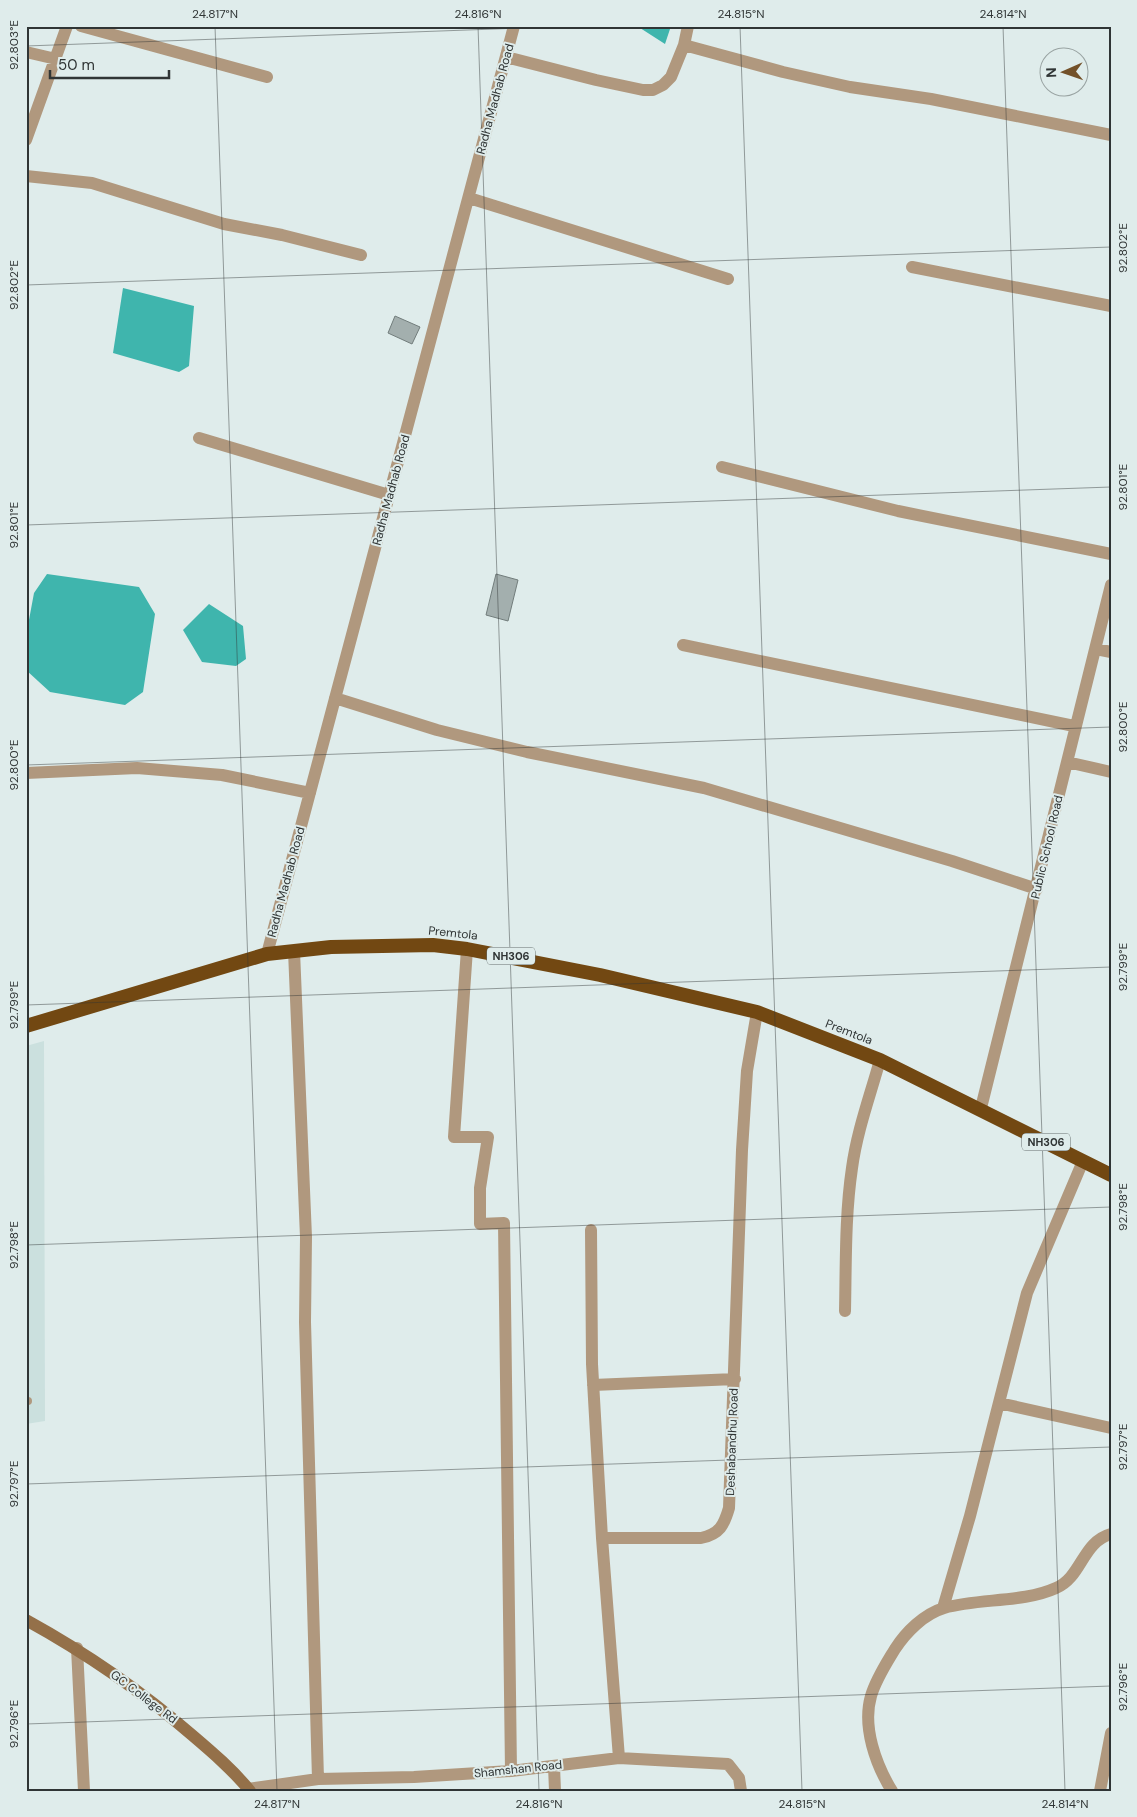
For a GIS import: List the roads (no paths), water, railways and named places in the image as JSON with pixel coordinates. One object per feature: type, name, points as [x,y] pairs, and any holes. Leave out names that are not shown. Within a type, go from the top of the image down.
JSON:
[{"type":"highway","name":"Premtola","points":[[26,1026],[267,954],[331,947],[424,945],[467,949],[571,969],[757,1012],[880,1060],[981,1108]]},
{"type":"highway","name":"NH306","points":[[981,1108],[1111,1174]]},
{"type":"main road","name":"GC College Rd","points":[[26,1620],[77,1648],[151,1699],[214,1754],[249,1790]]},
{"type":"street","points":[[26,140],[66,26]]},
{"type":"street","points":[[81,26],[267,77]]},
{"type":"street","name":"Radha Madhab Road","points":[[267,954],[514,26]]},
{"type":"street","points":[[506,57],[596,80],[643,90],[653,90],[663,85],[670,76],[684,45],[688,26]]},
{"type":"street","points":[[684,45],[782,72],[841,85],[931,99],[1111,135]]},
{"type":"street","points":[[26,52],[56,59]]},
{"type":"street","points":[[26,176],[92,183],[224,224],[282,235],[361,255]]},
{"type":"street","points":[[469,198],[728,279]]},
{"type":"street","points":[[912,267],[1111,306]]},
{"type":"street","points":[[199,438],[390,495]]},
{"type":"street","points":[[722,467],[898,511],[1111,554]]},
{"type":"street","name":"Public School Road","points":[[981,1108],[1036,890],[1074,726],[1096,649],[1111,585]]},
{"type":"street","points":[[683,645],[1074,726]]},
{"type":"street","points":[[1096,649],[1111,652]]},
{"type":"street","points":[[335,698],[437,730],[527,752],[713,791],[942,858],[1036,890]]},
{"type":"street","points":[[1067,762],[1111,772]]},
{"type":"street","points":[[26,773],[137,768],[222,776],[310,793]]},
{"type":"street","points":[[467,949],[454,1137],[488,1137],[480,1188],[480,1224],[504,1223],[511,1771]]},
{"type":"street","points":[[294,951],[306,1237],[305,1322],[318,1779]]},
{"type":"street","name":"Deshabandhu Road","points":[[602,1538],[701,1538],[718,1532],[724,1524],[729,1508],[747,1071],[757,1012]]},
{"type":"street","points":[[845,1311],[846,1250],[852,1168],[860,1128],[880,1060]]},
{"type":"street","points":[[943,1608],[1027,1293],[1083,1161]]},
{"type":"street","points":[[591,1230],[593,1385],[602,1538],[619,1758]]},
{"type":"street","points":[[593,1385],[735,1379]]},
{"type":"street","points":[[999,1403],[1111,1428]]},
{"type":"street","points":[[892,1791],[880,1771],[872,1744],[868,1717],[870,1697],[879,1675],[899,1643],[916,1624],[943,1608],[1041,1593],[1058,1587],[1071,1578],[1092,1544],[1103,1536],[1111,1534]]},
{"type":"street","points":[[77,1648],[84,1791]]},
{"type":"street","points":[[1100,1791],[1107,1771],[1111,1733]]},
{"type":"street","name":"Shamshan Road","points":[[249,1790],[318,1779],[414,1777],[511,1771],[619,1758],[728,1764],[739,1778],[741,1791]]},
{"type":"street","points":[[554,1766],[555,1791]]},
{"type":"water","points":[[637,26],[671,26],[665,44]]},
{"type":"water","points":[[123,288],[194,306],[189,366],[179,372],[113,353]]},
{"type":"water","points":[[47,574],[139,587],[155,614],[143,692],[125,705],[50,692],[26,670],[26,636],[34,593]]},
{"type":"water","points":[[209,604],[243,626],[246,659],[236,666],[202,662],[183,630]]}]
